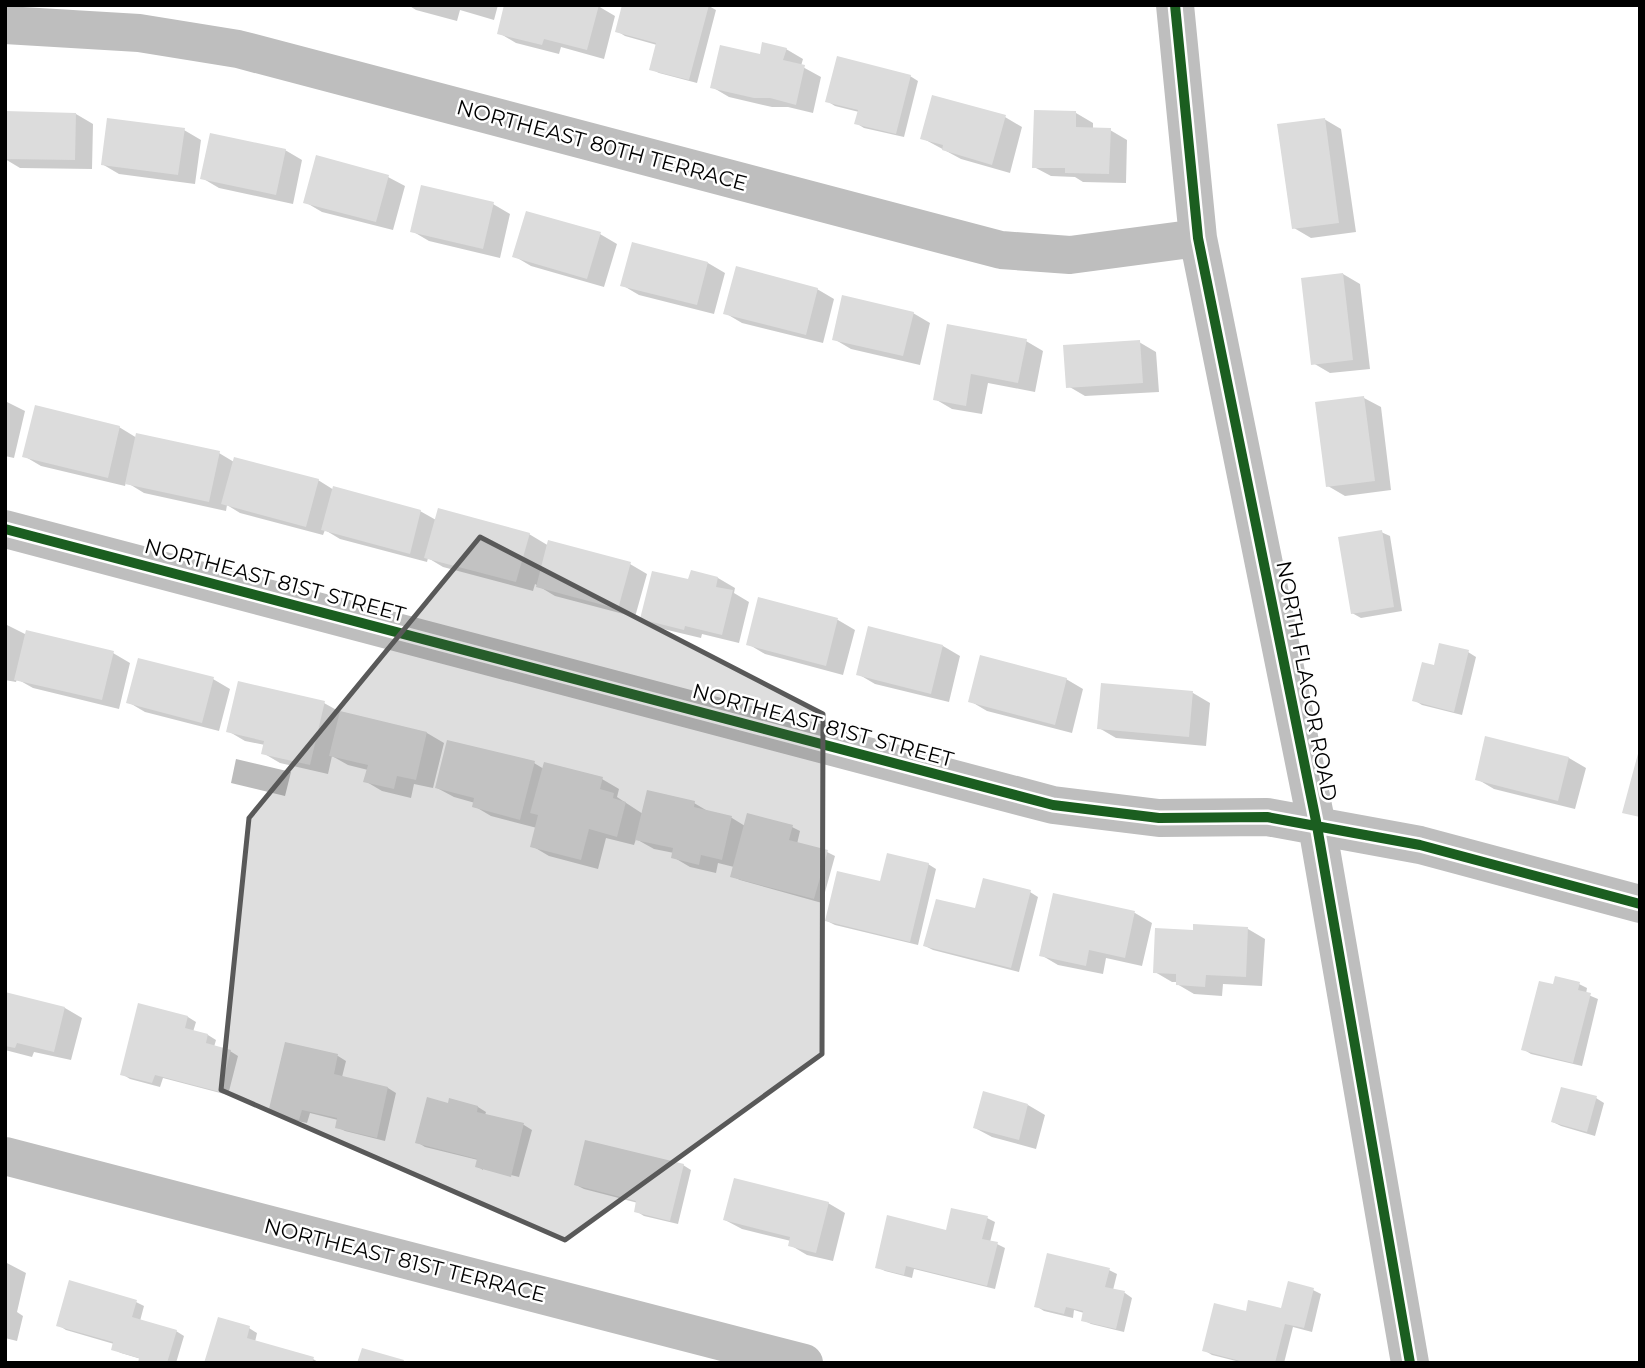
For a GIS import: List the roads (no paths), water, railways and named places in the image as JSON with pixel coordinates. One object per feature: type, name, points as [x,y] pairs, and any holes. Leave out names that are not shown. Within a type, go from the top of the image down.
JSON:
[{"type":"street","name":"NORTH FLAGOR ROAD","points":[[1175,5],[1198,238],[1317,827],[1410,1363]]},
{"type":"street","name":"NORTHEAST 80TH TERRACE","points":[[5,25],[139,33],[238,49],[1001,250],[1070,255],[1198,238]]},
{"type":"street","name":"NORTHEAST 81ST STREET","points":[[5,529],[1053,805],[1160,818],[1266,817],[1420,845],[1640,904]]},
{"type":"street","name":"NORTHEAST 81ST TERRACE","points":[[5,1156],[804,1363]]}]
